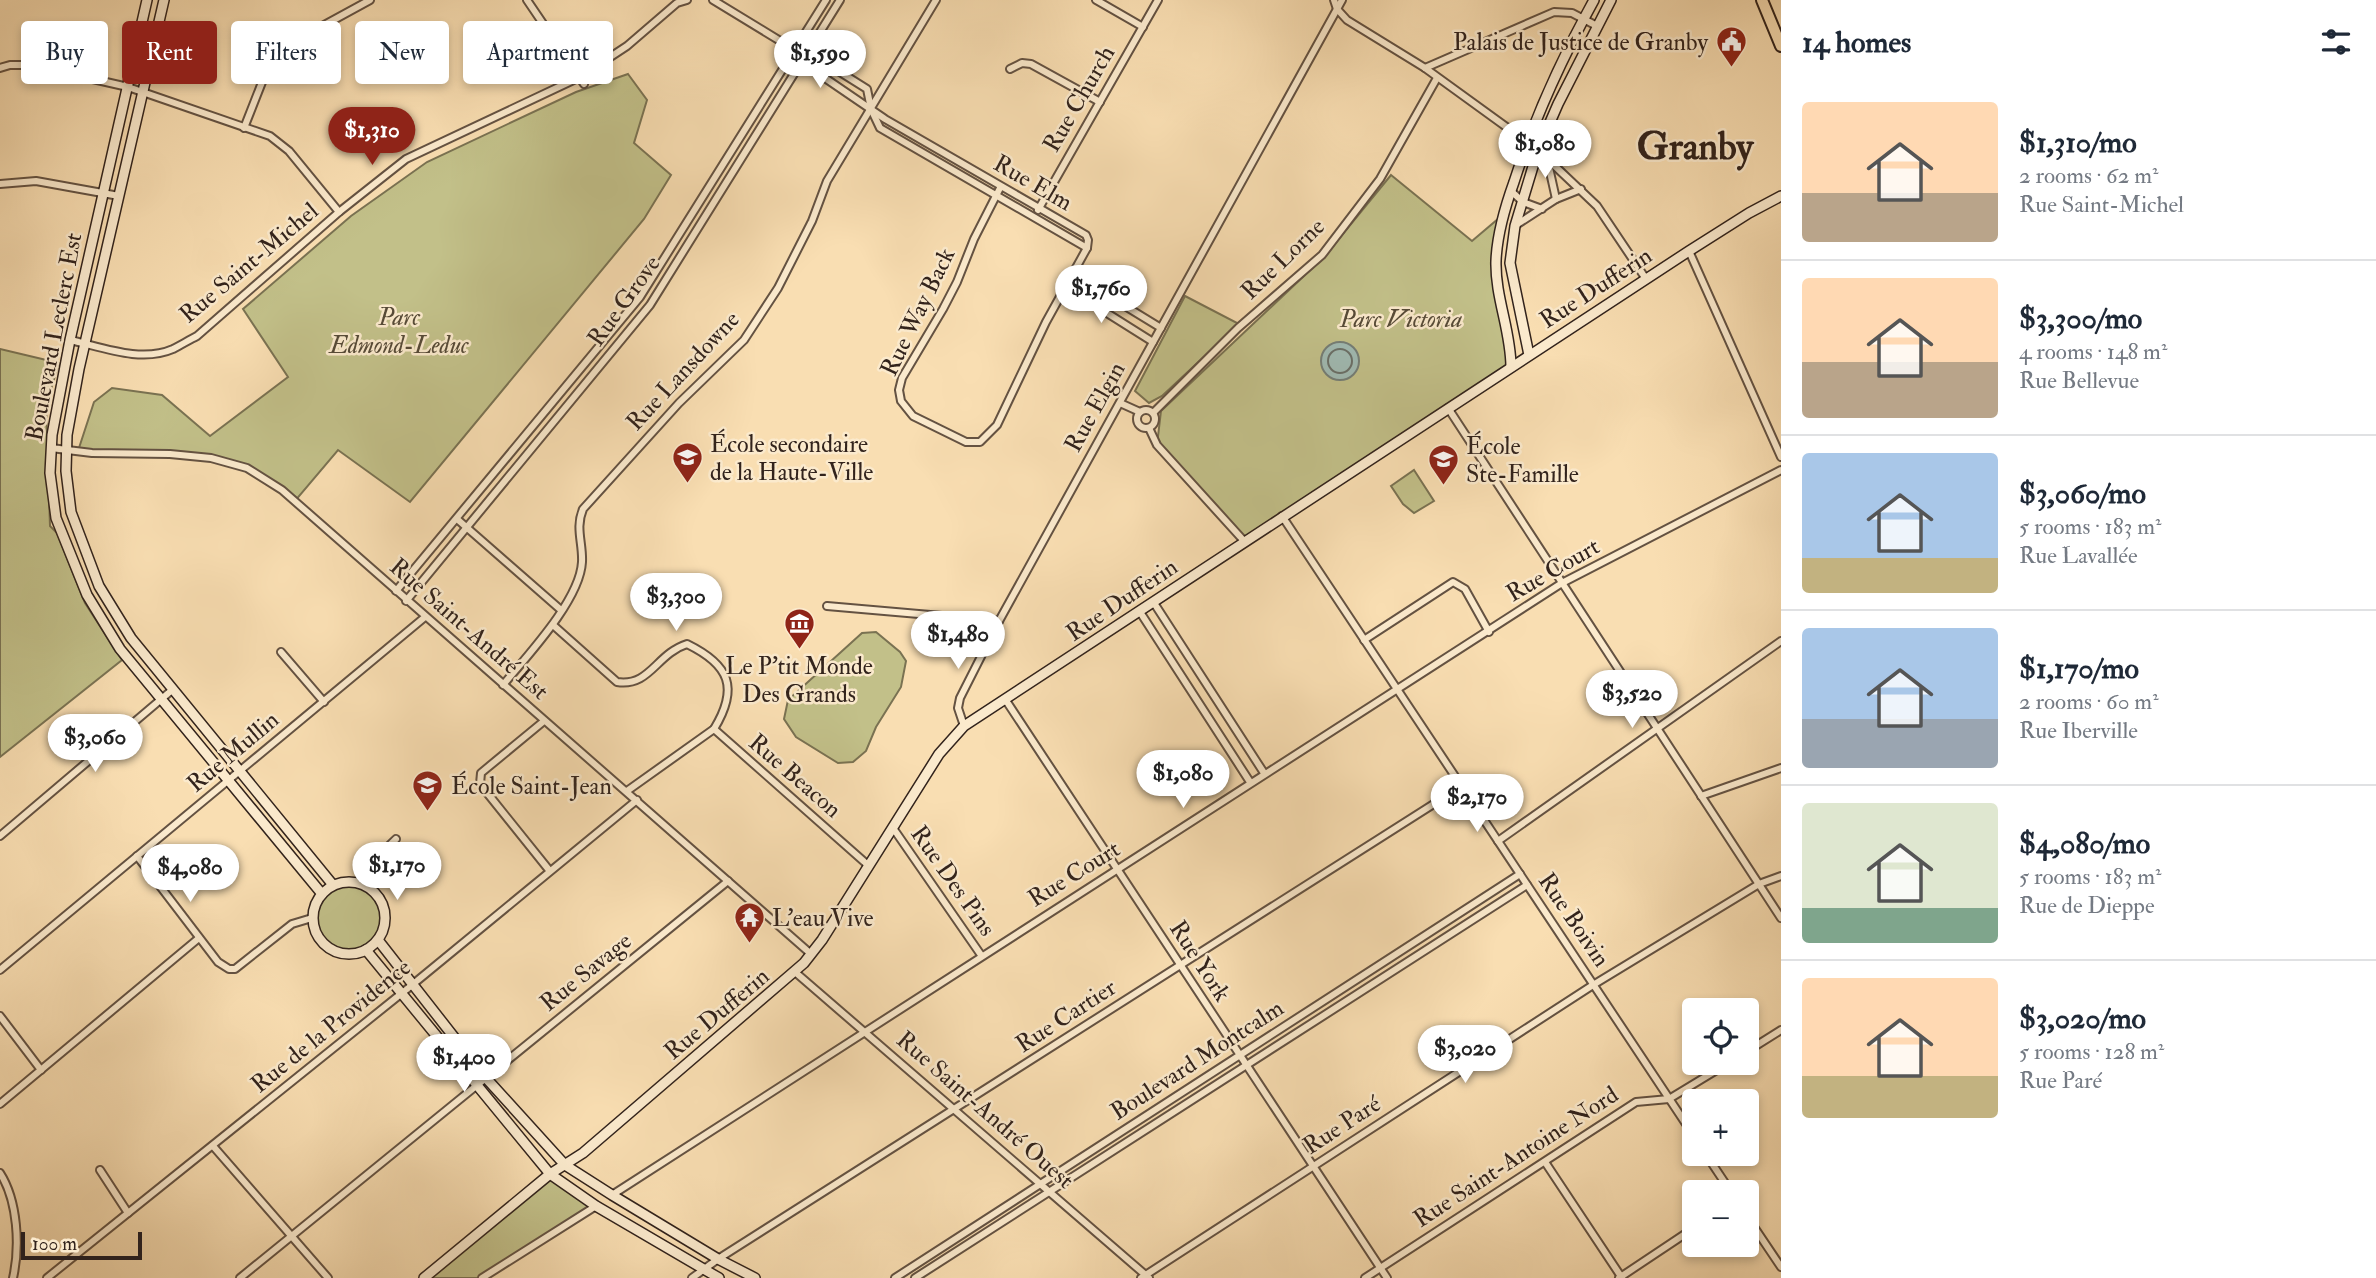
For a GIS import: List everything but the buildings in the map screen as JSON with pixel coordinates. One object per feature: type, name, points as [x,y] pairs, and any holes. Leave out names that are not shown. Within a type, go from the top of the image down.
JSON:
[{"type":"main road","points":[[1762,0],[1781,46]]},
{"type":"street","name":"Boulevard Leclerc Est","points":[[147,0],[70,340],[52,435],[50,473],[56,518],[87,595],[120,649],[322,894]]},
{"type":"street","name":"Boulevard Leclerc Est","points":[[164,0],[84,343],[67,435],[66,471],[71,513],[99,586],[131,638],[333,885]]},
{"type":"street","points":[[244,128],[270,62],[284,47],[369,0]]},
{"type":"street","points":[[527,0],[541,21]]},
{"type":"street","name":"Rue Saint-Michel","points":[[613,57],[677,3],[687,0]]},
{"type":"street","name":"Rue Elm","points":[[713,0],[795,50],[808,52],[867,89],[871,108],[880,128],[1087,248],[1086,235],[950,158],[871,108],[803,63],[795,50]]},
{"type":"street","name":"Rue Grove","points":[[396,591],[640,297],[826,0]]},
{"type":"street","name":"Rue Grove","points":[[406,601],[650,305],[840,0]]},
{"type":"street","name":"Rue Lansdowne","points":[[503,685],[553,625],[577,581],[582,563],[578,520],[583,509],[679,402],[744,340],[778,288],[812,221],[827,181],[936,0]]},
{"type":"street","points":[[1096,0],[1143,27]]},
{"type":"street","name":"Rue Church","points":[[1034,218],[1158,0]]},
{"type":"street","points":[[1334,0],[1337,9],[1347,20],[1425,68],[1527,142]]},
{"type":"street","name":"Rue Elgin","points":[[964,726],[958,708],[960,698],[999,621],[1342,0]]},
{"type":"street","points":[[1511,367],[1511,345],[1496,262],[1499,236],[1527,142],[1594,0]]},
{"type":"street","points":[[1529,355],[1510,263],[1515,226],[1538,150],[1558,104],[1611,0]]},
{"type":"street","points":[[1425,68],[1554,12],[1572,13],[1597,26]]},
{"type":"street","points":[[1010,69],[1022,63],[1031,64],[1100,102]]},
{"type":"street","points":[[0,68],[31,65],[128,87],[270,136],[281,143],[339,212]]},
{"type":"street","name":"Rue Lorne","points":[[1153,413],[1238,328],[1322,255],[1380,179],[1437,78]]},
{"type":"street","name":"Rue Saint-Michel","points":[[70,340],[148,355],[171,350],[197,335],[339,212],[418,151],[575,84]]},
{"type":"street","points":[[1538,150],[1597,206],[1646,279]]},
{"type":"street","points":[[945,167],[950,158]]},
{"type":"street","points":[[1548,162],[1556,199]]},
{"type":"street","points":[[0,184],[36,181],[119,196]]},
{"type":"street","name":"Rue Way Back","points":[[1001,186],[974,239],[957,282],[902,378],[899,390],[901,401],[913,416],[965,442],[980,442],[997,425],[1064,286]]},
{"type":"street","points":[[1515,226],[1556,199],[1581,189]]},
{"type":"street","points":[[1511,191],[1523,202],[1542,209]]},
{"type":"street","name":"Rue Dufferin","points":[[424,1278],[550,1174],[565,1165],[795,972],[811,954],[939,754],[964,726],[1689,251],[1749,213],[1781,197]]},
{"type":"street","points":[[1087,248],[1064,286],[1153,342]]},
{"type":"street","points":[[1689,251],[1781,457]]},
{"type":"street","points":[[1072,273],[1161,328]]},
{"type":"street","points":[[1101,309],[1109,296]]},
{"type":"street","points":[[1119,402],[1140,412],[1147,410],[1153,413],[1156,420],[1149,428]]},
{"type":"street","points":[[1448,408],[1781,918]]},
{"type":"street","points":[[1140,412],[1137,418],[1140,425],[1149,428],[1157,445],[1244,541]]},
{"type":"street","name":"Rue Saint-André Est","points":[[51,448],[92,453],[170,454],[211,458],[247,468],[282,490],[811,954]]},
{"type":"street","name":"Rue Court","points":[[612,1195],[1562,583],[1781,470]]},
{"type":"street","name":"Rue Boivin","points":[[1282,516],[1682,1118]]},
{"type":"street","points":[[457,519],[561,610]]},
{"type":"street","points":[[1364,640],[1453,582],[1465,589],[1489,632]]},
{"type":"street","points":[[1154,603],[1264,773]]},
{"type":"street","points":[[827,606],[999,621]]},
{"type":"street","points":[[1140,612],[1250,782]]},
{"type":"street","name":"Rue Mullin","points":[[0,970],[425,617]]},
{"type":"street","points":[[553,625],[617,682],[628,684],[638,682],[674,648],[687,644],[699,650],[718,667],[728,682],[728,701],[713,729]]},
{"type":"street","points":[[120,649],[131,638]]},
{"type":"street","points":[[1498,841],[1781,641]]},
{"type":"street","points":[[281,652],[324,702]]},
{"type":"street","points":[[0,836],[172,690]]},
{"type":"street","points":[[1199,703],[1213,694]]},
{"type":"street","name":"Rue York","points":[[1005,699],[1387,1278]]},
{"type":"street","points":[[544,720],[481,773],[480,784],[549,870]]},
{"type":"street","name":"Rue Beacon","points":[[627,791],[713,729],[869,866]]},
{"type":"street","points":[[1701,796],[1781,768]]},
{"type":"street","name":"Rue Cartier","points":[[692,1278],[1462,786]]},
{"type":"street","name":"Rue de la Providence","points":[[47,1278],[412,985],[637,800]]},
{"type":"street","name":"Rue Des Pins","points":[[893,828],[981,955]]},
{"type":"street","points":[[359,884],[365,869],[396,839]]},
{"type":"street","points":[[137,856],[218,962],[229,969],[235,969],[292,924],[312,918]]},
{"type":"street","name":"Boulevard Montcalm","points":[[895,1278],[1520,874]]},
{"type":"street","name":"Rue Paré","points":[[1145,1277],[1594,985],[1759,884],[1781,876]]},
{"type":"street","name":"Rue Savage","points":[[240,1278],[728,881]]},
{"type":"street","points":[[351,882],[359,884],[371,890],[382,904],[384,922],[378,940],[366,950],[356,954],[341,954],[326,946],[314,929],[313,909],[322,894],[333,885],[351,882]]},
{"type":"street","name":"Boulevard Montcalm","points":[[915,1278],[1527,884]]},
{"type":"street","points":[[0,1104],[199,938]]},
{"type":"street","points":[[378,940],[486,1078],[565,1165],[718,1259],[755,1278]]},
{"type":"street","points":[[366,950],[550,1174],[596,1206],[719,1278]]},
{"type":"street","name":"Rue Saint-André Ouest","points":[[795,972],[1145,1277]]},
{"type":"street","points":[[0,1016],[41,1070]]},
{"type":"street","points":[[1759,1044],[1781,1030]]},
{"type":"street","name":"Rue Saint-Antoine Nord","points":[[1365,1278],[1636,1102],[1669,1099],[1709,1075]]},
{"type":"street","points":[[213,1146],[328,1278]]},
{"type":"street","points":[[1545,1161],[1621,1278],[1682,1236]]},
{"type":"street","points":[[100,1170],[128,1213]]},
{"type":"street","points":[[0,1173],[6,1183],[15,1216],[17,1261],[13,1278]]},
{"type":"street","points":[[482,1278],[596,1206]]},
{"type":"street","points":[[1759,1234],[1780,1265]]},
{"type":"green space","name":"Parc Edmond-Leduc","points":[[628,74],[647,100],[634,143],[671,175],[644,219],[410,502],[338,450],[295,501],[247,468],[211,458],[78,451],[94,402],[112,388],[162,395],[210,436],[288,377],[243,309],[351,216],[427,162],[576,92],[599,84],[613,84],[613,79]]},
{"type":"green space","name":"Parc Victoria","points":[[1391,175],[1472,241],[1498,219],[1493,264],[1511,365],[1244,541],[1157,445],[1161,411],[1324,257]]},
{"type":"green space","points":[[1185,296],[1239,324],[1162,396],[1149,403],[1135,391]]},
{"type":"green space","points":[[0,349],[59,363],[46,405],[50,526],[57,533],[85,603],[122,660],[0,757]]},
{"type":"green space","points":[[1414,470],[1434,501],[1414,513],[1403,504],[1391,486]]},
{"type":"green space","points":[[876,632],[900,652],[906,661],[901,687],[876,727],[866,751],[853,762],[838,763],[796,737],[784,719],[788,700],[862,633]]},
{"type":"green space","points":[[349,882],[369,888],[379,898],[385,918],[379,938],[369,948],[349,954],[329,948],[319,938],[313,918],[319,898],[329,888]]},
{"type":"green space","points":[[550,1174],[592,1205],[481,1278],[425,1278]]},
{"type":"water","points":[[1340,342],[1354,347],[1359,361],[1354,375],[1340,380],[1326,375],[1321,361],[1326,347]]},
{"type":"place","name":"Palais de Justice de Granby","points":[[1731,69]]},
{"type":"place","name":"École secondaire de la Haute-Ville","points":[[687,485]]},
{"type":"place","name":"École Ste-Famille","points":[[1443,487]]},
{"type":"place","name":"Le P’tit Monde Des Grands","points":[[799,651]]},
{"type":"place","name":"École Saint-Jean","points":[[428,813]]},
{"type":"place","name":"L'eau Vive","points":[[749,945]]},
{"type":"district","name":"Granby","points":[[1695,147]]}]
